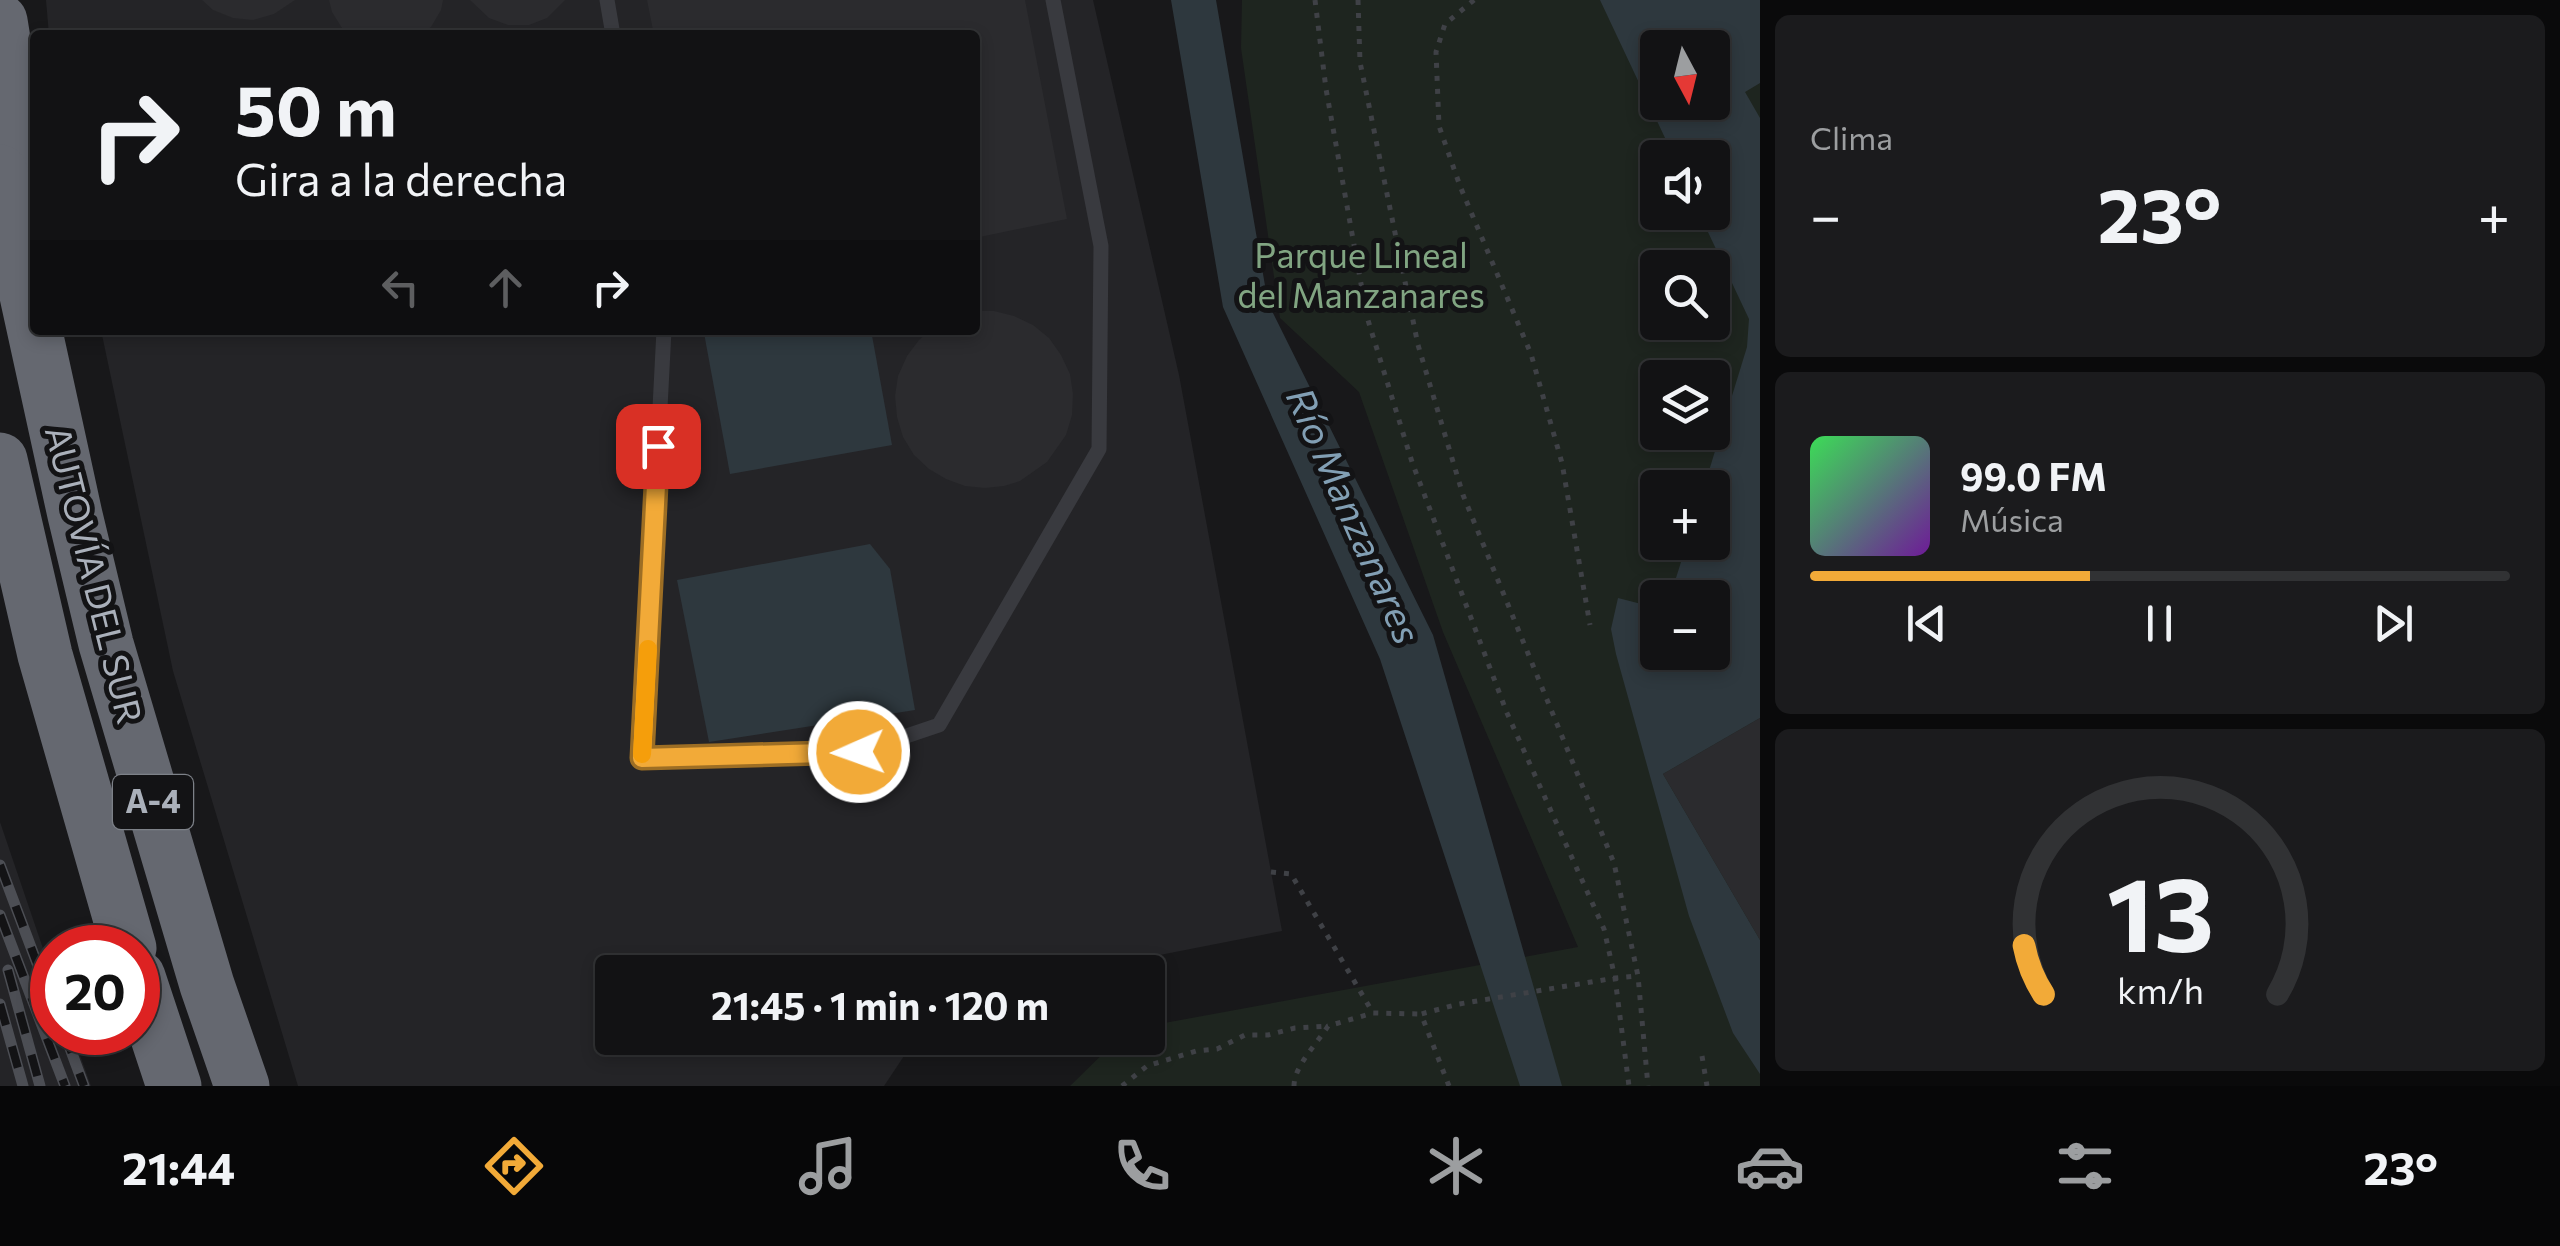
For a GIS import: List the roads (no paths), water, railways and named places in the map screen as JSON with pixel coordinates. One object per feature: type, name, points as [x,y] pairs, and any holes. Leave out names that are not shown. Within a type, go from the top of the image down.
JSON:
[{"type":"highway","points":[[0,21],[30,206]]},
{"type":"highway","name":"AUTOVÍA DEL SUR","points":[[0,172],[30,299]]},
{"type":"highway","name":"AUTOVÍA DEL SUR","points":[[38,335],[106,644],[207,985],[242,1086]]},
{"type":"highway","name":"AUTOVÍA DEL SUR","points":[[0,460],[45,655],[122,925]]},
{"type":"highway","points":[[160,1044],[174,1086]]},
{"type":"lane","points":[[606,0],[612,30]]},
{"type":"lane","points":[[664,335],[642,758],[859,752],[939,726],[1098,449],[1101,246],[1053,0]]},
{"type":"water","name":"Río Manzanares","points":[[1171,0],[1216,0],[1268,303],[1433,635],[1562,1086],[1520,1086],[1380,659],[1223,307]]},
{"type":"water","points":[[1600,0],[1760,0],[1760,83],[1745,92],[1760,118],[1760,718],[1663,774],[1760,940],[1760,1074],[1733,1033],[1689,916],[1611,629],[1618,598],[1640,604],[1640,670],[1730,670],[1730,580],[1675,580],[1682,560],[1730,560],[1730,470],[1709,470],[1715,450],[1730,450],[1730,402],[1747,347],[1749,319],[1730,279],[1730,250],[1716,250],[1707,230],[1730,230],[1730,140],[1666,140],[1657,120],[1730,120],[1730,30],[1640,30],[1640,85]]},
{"type":"water","points":[[704,335],[872,335],[892,445],[730,474]]},
{"type":"water","points":[[870,544],[890,569],[915,710],[709,742],[677,580]]},
{"type":"railway","points":[[0,865],[30,945]]},
{"type":"railway","points":[[0,915],[65,1086]]},
{"type":"railway","points":[[8,970],[40,1086]]},
{"type":"railway","points":[[0,1004],[23,1086]]},
{"type":"railway","points":[[73,1055],[84,1086]]},
{"type":"park label","name":"Parque Lineal del Manzanares","points":[[1361,276]]}]
